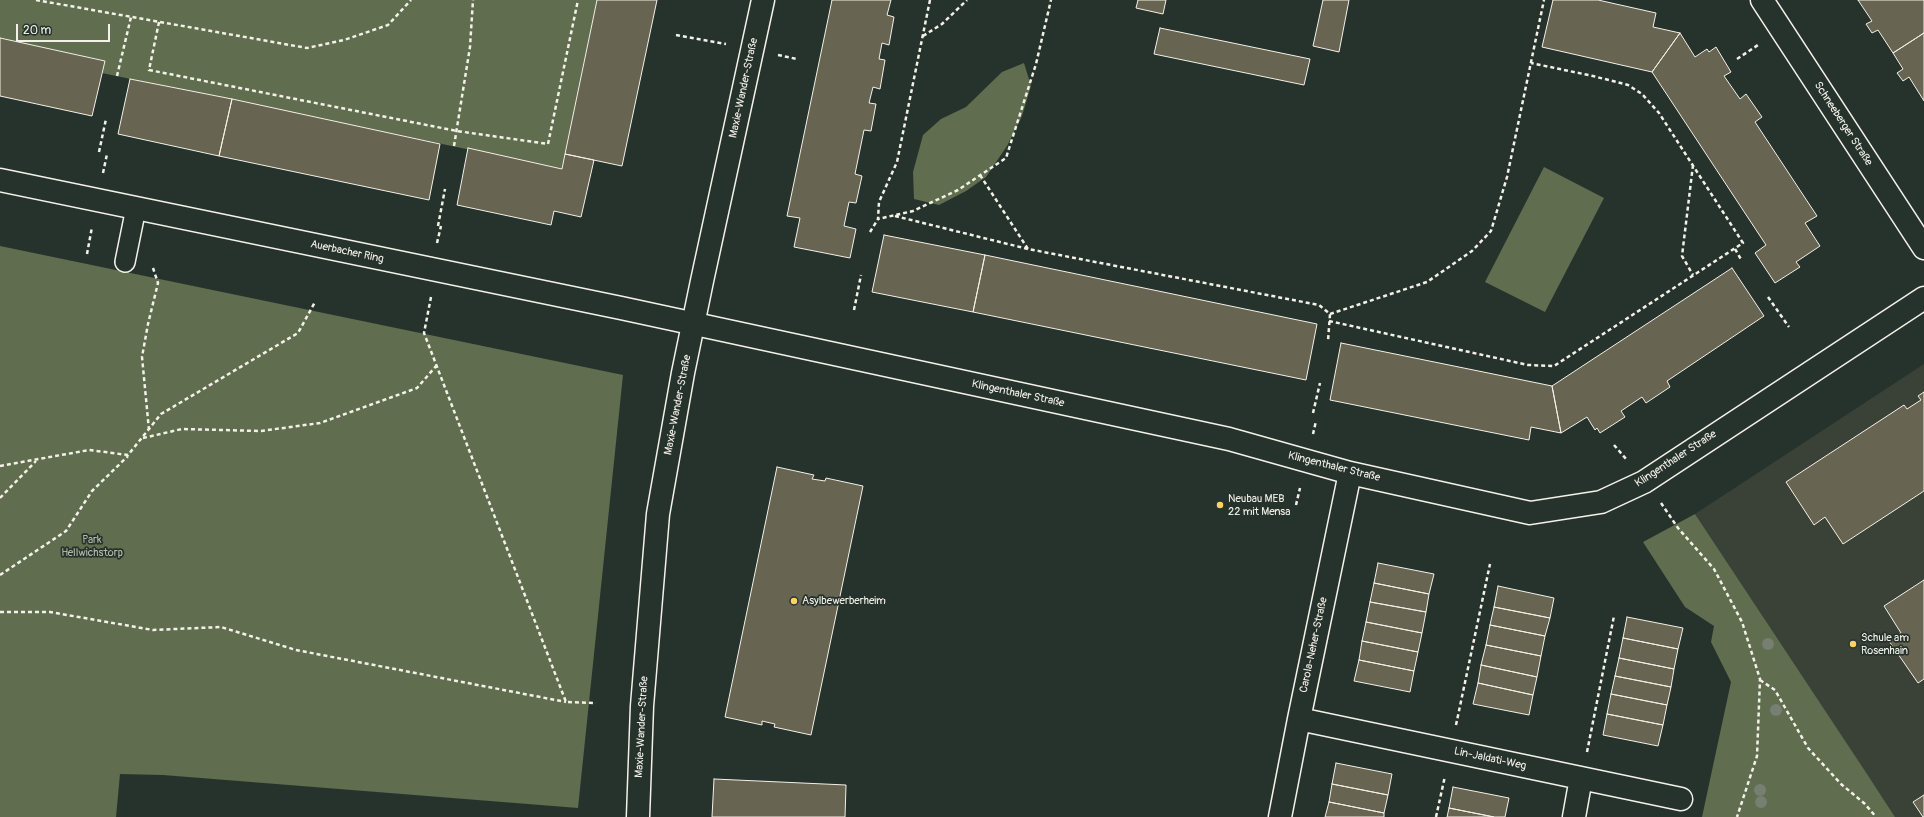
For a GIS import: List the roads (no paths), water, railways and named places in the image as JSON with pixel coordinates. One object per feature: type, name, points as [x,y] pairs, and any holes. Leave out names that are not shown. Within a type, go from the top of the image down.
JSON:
[{"type":"street","name":"Maxie-Wander-Straße","points":[[638,817],[642,706],[658,514],[694,325],[763,0]]},
{"type":"street","name":"Schneeberger Straße","points":[[1762,0],[1924,248]]},
{"type":"street","name":"Auerbacher Ring","points":[[0,180],[694,325]]},
{"type":"street","name":"Klingenthaler Straße","points":[[694,325],[1229,439],[1350,473],[1530,513],[1601,502],[1644,482],[1924,298]]},
{"type":"street","name":"Carola-Neher-Straße","points":[[1280,817],[1350,473]]},
{"type":"street","name":"Lin-Jaldati-Weg","points":[[1299,720],[1682,799]]},
{"type":"street","points":[[1574,817],[1581,778]]},
{"type":"lane","points":[[125,262],[136,208]]},
{"type":"place","name":"Neubau MEB 22 mit Mensa","points":[[1220,505]]},
{"type":"place","name":"Asylbewerberheim","points":[[794,601]]},
{"type":"place","name":"Schule am Rosenhain","points":[[1853,644]]},
{"type":"park label","name":"Park Hellwichstorp","points":[[92,546]]}]
